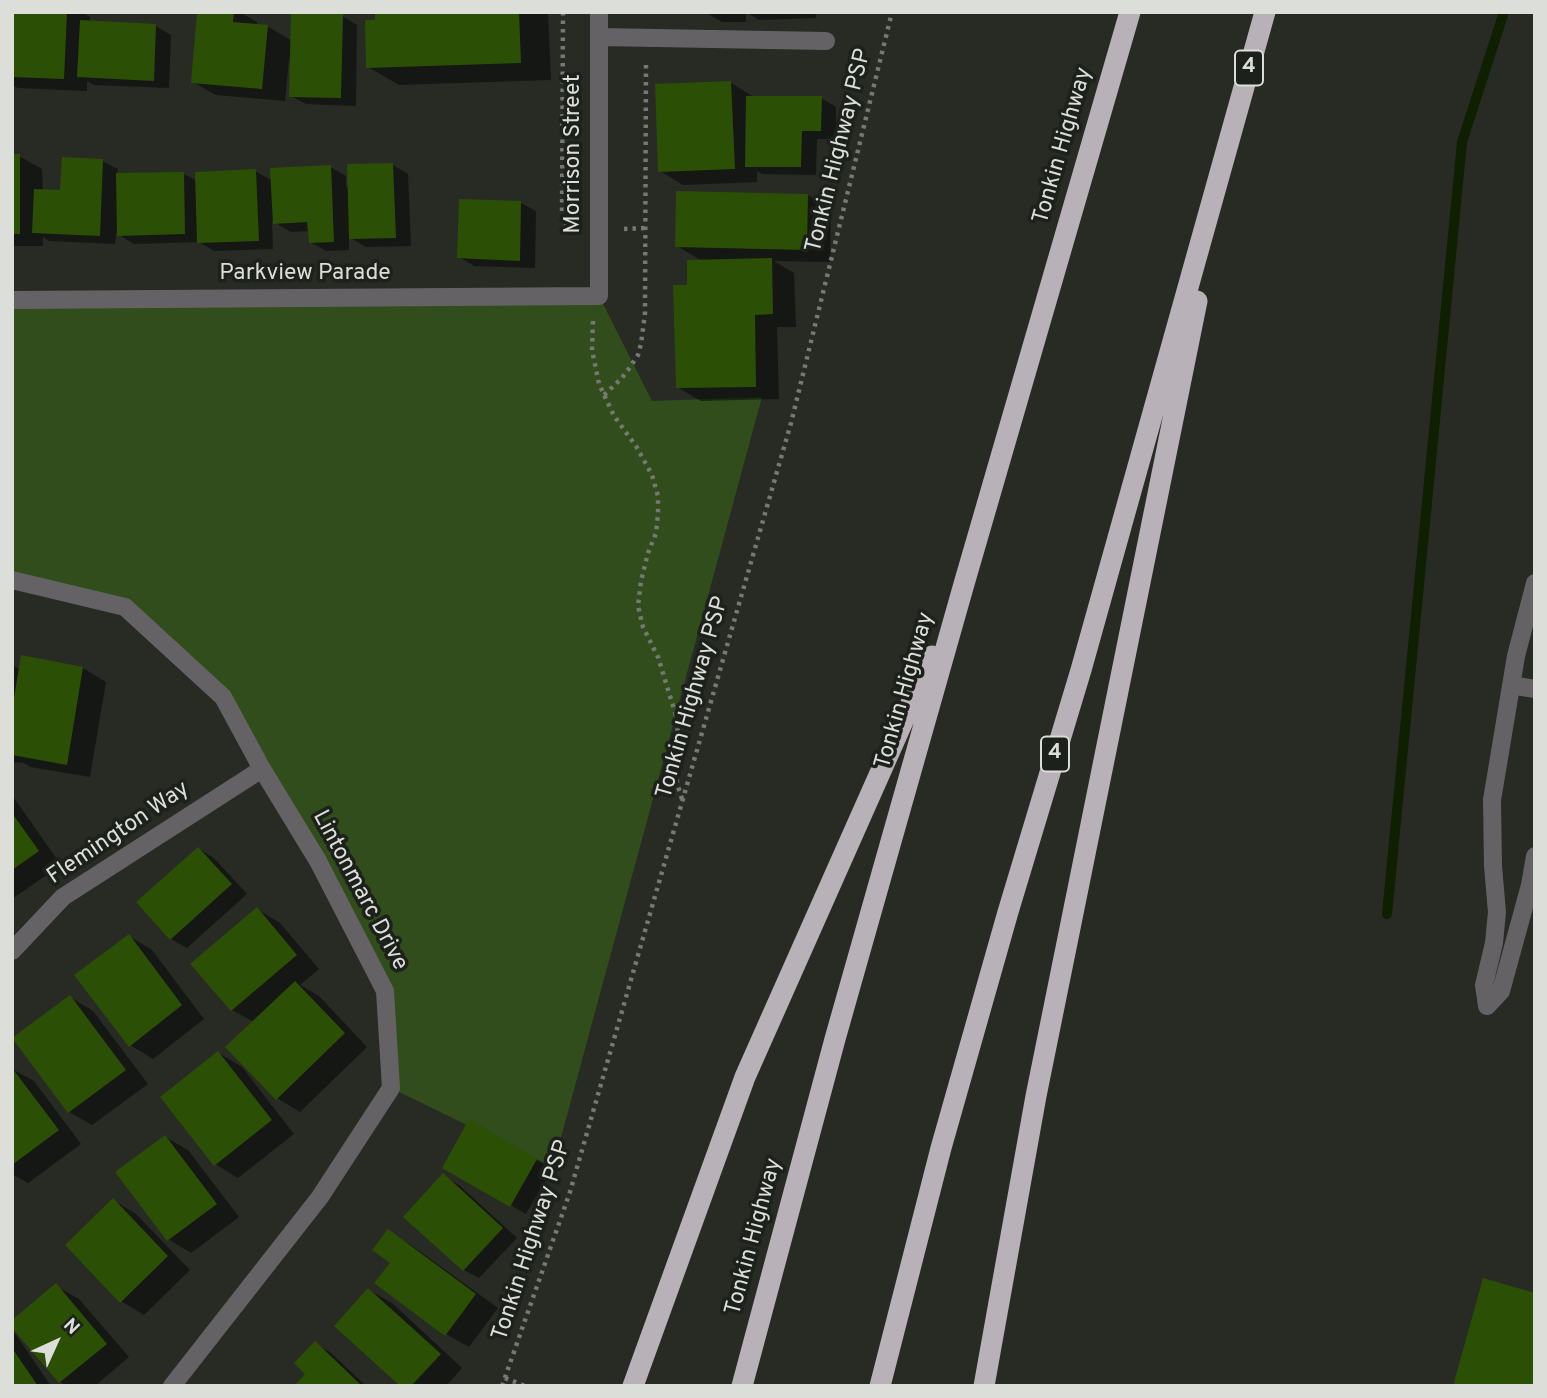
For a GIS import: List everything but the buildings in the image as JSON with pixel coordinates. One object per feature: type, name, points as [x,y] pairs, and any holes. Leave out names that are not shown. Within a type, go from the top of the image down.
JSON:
[{"type":"highway","name":"Tonkin Highway","points":[[742,1386],[835,1039],[1130,12]]},
{"type":"highway","name":"4","points":[[880,1386],[941,1148],[1081,670],[1265,12]]},
{"type":"highway","points":[[984,1386],[1036,1096],[1233,124]]},
{"type":"highway","points":[[633,1386],[745,1077],[964,584]]},
{"type":"street","name":"Morrison Street","points":[[599,12],[599,296]]},
{"type":"street","points":[[599,37],[826,41]]},
{"type":"street","name":"Parkview Parade","points":[[12,300],[599,296]]},
{"type":"street","name":"Lintonmarc Drive","points":[[12,580],[125,607],[223,696],[262,769],[318,861],[385,992],[391,1088],[320,1197],[172,1386]]},
{"type":"street","points":[[1535,583],[1516,656],[1492,800],[1497,912],[1494,943],[1484,985],[1487,1006],[1501,991],[1530,885],[1535,856]]},
{"type":"street","points":[[1511,685],[1535,689]]},
{"type":"street","name":"Flemington Way","points":[[12,951],[63,897],[262,769]]},
{"type":"path","name":"Tonkin Highway PSP","points":[[502,1386],[570,1192],[791,423],[892,12]]},
{"type":"path","points":[[604,395],[621,379],[638,355],[643,323],[646,37]]},
{"type":"path","points":[[599,296],[593,325],[592,350],[598,384],[614,416],[636,446],[652,475],[658,496],[656,533],[641,580],[638,606],[643,628],[658,657],[678,722],[677,783],[682,800]]},
{"type":"path","points":[[505,1378],[525,1386]]},
{"type":"green space","points":[[599,296],[652,401],[762,397],[553,1167],[391,1088],[385,991],[223,697],[125,607],[12,580],[12,300]]},
{"type":"waterway","points":[[1387,914],[1462,142],[1504,12]]}]
